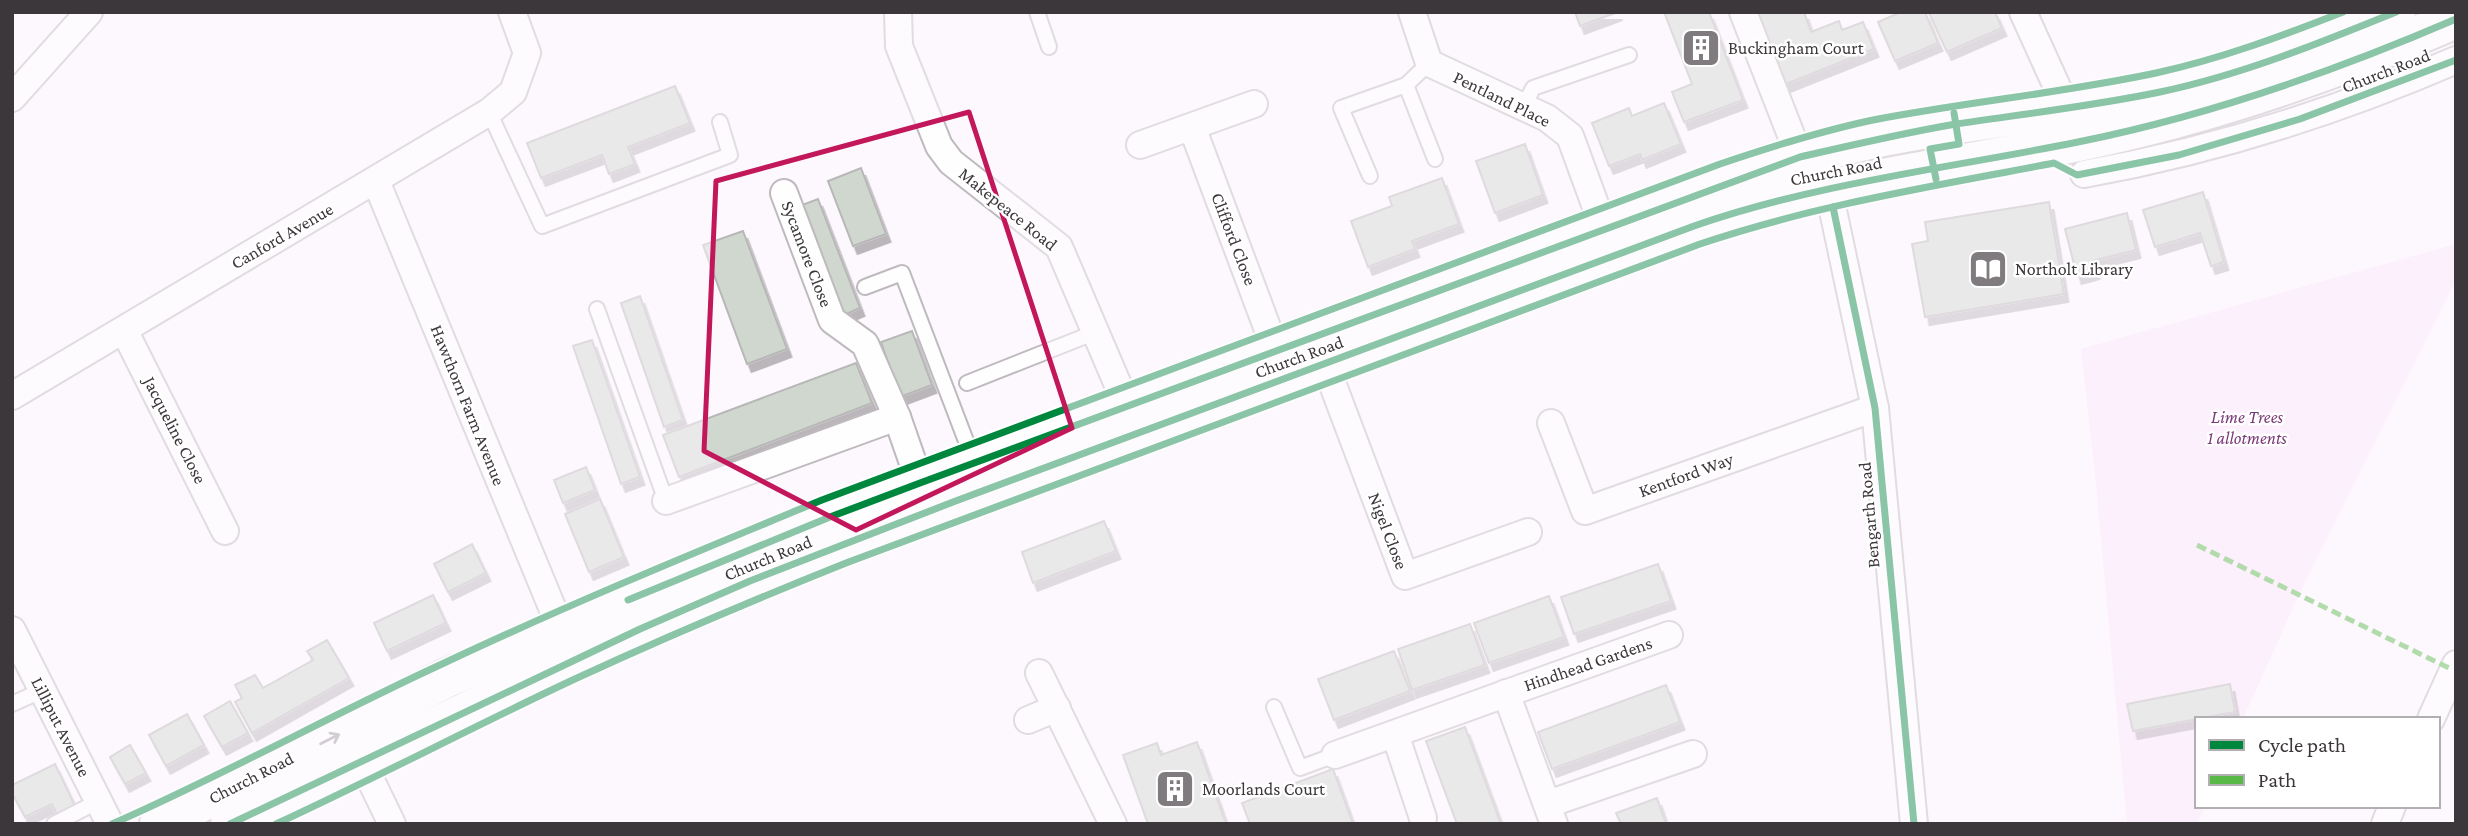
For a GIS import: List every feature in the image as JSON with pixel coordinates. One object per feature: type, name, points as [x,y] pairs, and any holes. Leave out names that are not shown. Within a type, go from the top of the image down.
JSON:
[{"type":"highway","name":"Church Road","points":[[159,824],[447,678],[739,554],[920,483],[1604,229],[1796,148],[1875,139],[2163,91],[2280,57],[2396,12]]},
{"type":"highway","name":"Church Road","points":[[230,824],[285,812],[362,762],[628,635],[750,582],[975,494],[1694,226],[1736,211],[1828,187],[2079,142],[2170,121],[2288,85],[2456,19]]},
{"type":"street","points":[[12,98],[89,12]]},
{"type":"street","name":"Canford Avenue","points":[[12,396],[489,112],[513,92],[527,53],[512,12]]},
{"type":"street","name":"Makepeace Road","points":[[898,12],[899,46],[939,146],[951,162],[1059,247],[1127,406]]},
{"type":"street","points":[[1412,12],[1429,64]]},
{"type":"street","points":[[1744,12],[1796,148]]},
{"type":"street","points":[[2023,12],[2067,109]]},
{"type":"street","name":"Church Road","points":[[2084,174],[2179,155],[2300,119],[2456,60]]},
{"type":"street","name":"Pentland Place","points":[[1429,64],[1548,118],[1570,136],[1604,229]]},
{"type":"street","points":[[1140,145],[1254,104]]},
{"type":"street","name":"Clifford Close","points":[[1192,127],[1276,351]]},
{"type":"street","name":"Hawthorn Farm Avenue","points":[[376,181],[561,629]]},
{"type":"street","name":"Bengarth Road","points":[[1828,187],[1875,408],[1914,824]]},
{"type":"street","name":"Sycamore Close","points":[[784,193],[832,320],[865,344],[897,416],[920,483]]},
{"type":"street","name":"Jacqueline Close","points":[[124,330],[225,531]]},
{"type":"street","name":"Nigel Close","points":[[1325,364],[1405,576],[1528,532]]},
{"type":"street","name":"Kentford Way","points":[[1552,423],[1585,511],[1875,408]]},
{"type":"street","points":[[666,501],[897,416]]},
{"type":"street","name":"Lilliput Avenue","points":[[12,630],[104,813]]},
{"type":"street","name":"Hindhead Gardens","points":[[1335,755],[1670,635]]},
{"type":"street","points":[[2432,717],[2456,664]]},
{"type":"street","points":[[1039,673],[1113,824]]},
{"type":"street","name":"Hindhead Gardens","points":[[1506,693],[1551,814],[1693,754]]},
{"type":"street","points":[[1028,720],[1057,708]]},
{"type":"street","points":[[1395,734],[1423,818]]},
{"type":"street","points":[[362,762],[392,824]]},
{"type":"lane","points":[[1037,12],[1048,47]]},
{"type":"lane","points":[[1524,107],[1534,88],[1629,55]]},
{"type":"lane","points":[[1370,176],[1342,108],[1406,86],[1429,64]]},
{"type":"lane","points":[[1406,86],[1435,159]]},
{"type":"lane","points":[[489,112],[542,226],[730,155],[720,122]]},
{"type":"lane","points":[[864,287],[902,273],[974,463]]},
{"type":"lane","points":[[597,309],[666,501]]},
{"type":"lane","points":[[967,383],[1096,332]]},
{"type":"lane","points":[[12,704],[43,690]]},
{"type":"lane","points":[[1274,707],[1300,768],[1335,755]]},
{"type":"lane","points":[[54,824],[104,813]]},
{"type":"highlighted area","points":[[969,112],[1072,428],[856,530],[704,451],[716,181]]},
{"type":"green space","name":"Lime Trees 1 allotments","points":[[2456,244],[2456,280],[2302,588],[2244,717],[2195,717],[2195,808],[2204,808],[2197,824],[2127,824],[2081,349]]},
{"type":"building","points":[[1575,12],[1618,12],[1580,26]]},
{"type":"building","name":"Buckingham Court","points":[[1664,12],[1709,12],[1743,100],[1684,122],[1672,92],[1692,84]]},
{"type":"building","points":[[1758,12],[1804,12],[1811,32],[1839,21],[1842,30],[1863,22],[1874,49],[1786,84]]},
{"type":"building","points":[[1901,12],[1925,12],[1938,43],[1895,61],[1878,22]]},
{"type":"building","points":[[1995,12],[2002,28],[1947,52],[1929,13]]},
{"type":"building","points":[[675,86],[690,123],[628,147],[635,164],[609,174],[602,155],[541,178],[527,143]]},
{"type":"building","points":[[1664,103],[1681,144],[1642,160],[1640,154],[1609,166],[1592,123],[1629,108],[1632,116]]},
{"type":"building","points":[[1525,144],[1543,195],[1495,213],[1476,161]]},
{"type":"building","points":[[861,168],[886,234],[853,246],[828,181]]},
{"type":"building","points":[[1442,178],[1459,224],[1412,241],[1415,249],[1368,267],[1351,221],[1392,206],[1389,197]]},
{"type":"building","points":[[2203,192],[2224,262],[2211,266],[2200,233],[2155,247],[2143,210]]},
{"type":"building","points":[[818,199],[860,308],[844,315],[802,205]]},
{"type":"building","name":"Northolt Library","points":[[2049,202],[2064,294],[1925,317],[1912,244],[1928,241],[1925,222]]},
{"type":"building","points":[[2127,213],[2136,250],[2092,261],[2095,271],[2077,276],[2065,229]]},
{"type":"building","points":[[743,231],[787,349],[747,364],[703,245]]},
{"type":"building","points":[[640,296],[683,420],[664,427],[621,303]]},
{"type":"building","points":[[912,331],[932,385],[900,397],[881,342]]},
{"type":"building","points":[[592,340],[640,477],[621,484],[573,346]]},
{"type":"building","points":[[856,363],[872,403],[679,477],[663,435]]},
{"type":"building","points":[[586,467],[595,490],[563,503],[554,480]]},
{"type":"building","points":[[600,499],[624,557],[589,572],[565,514]]},
{"type":"building","points":[[1104,521],[1116,551],[1033,583],[1022,552]]},
{"type":"building","points":[[472,544],[486,573],[448,592],[434,564]]},
{"type":"building","points":[[1658,564],[1671,601],[1574,634],[1561,597]]},
{"type":"building","points":[[433,595],[446,623],[387,651],[374,623]]},
{"type":"building","points":[[1549,596],[1564,637],[1489,663],[1474,623]]},
{"type":"building","points":[[1470,624],[1485,665],[1412,690],[1398,649]]},
{"type":"building","points":[[327,640],[349,678],[252,733],[235,702],[242,698],[235,685],[255,675],[263,688],[313,660],[307,651]]},
{"type":"building","points":[[1394,651],[1410,691],[1334,720],[1318,679]]},
{"type":"building","points":[[2230,684],[2235,712],[2195,717],[2195,719],[2133,731],[2127,704]]},
{"type":"building","points":[[1666,685],[1680,722],[1552,769],[1538,732]]},
{"type":"building","points":[[230,701],[248,733],[222,747],[204,716]]},
{"type":"building","points":[[187,714],[204,745],[166,766],[149,735]]},
{"type":"building","points":[[1465,727],[1501,824],[1457,824],[1426,741]]},
{"type":"building","name":"Moorlands Court","points":[[1197,742],[1226,824],[1148,824],[1123,755],[1157,743],[1161,755]]},
{"type":"building","points":[[130,745],[146,773],[125,784],[110,757]]},
{"type":"building","points":[[55,764],[76,808],[58,817],[52,804],[25,817],[12,793],[12,785]]},
{"type":"building","name":"Moorlands Court","points":[[1333,769],[1353,824],[1250,824],[1242,803]]},
{"type":"building","points":[[1657,798],[1666,824],[1621,824],[1616,813]]},
{"type":"marked path","points":[[2197,545],[2453,670]]},
{"type":"cycle path","points":[[112,824],[489,642],[822,500],[1720,164],[1834,129],[1873,120],[2156,73],[2251,46],[2343,12]]},
{"type":"cycle path","points":[[628,600],[830,517],[1800,157],[1956,124],[2109,102],[2190,85],[2280,57],[2396,12]]},
{"type":"cycle path","points":[[230,824],[640,629],[750,581],[953,502],[1694,226],[1788,198],[1836,187],[2078,142],[2175,119],[2270,91],[2456,19]]},
{"type":"cycle path","points":[[276,824],[577,678],[846,563],[1700,244],[1831,207],[2054,163],[2077,175],[2179,155],[2300,119],[2456,60]]},
{"type":"cycle path","points":[[1936,179],[1930,149],[1959,144],[1954,113]]},
{"type":"cycle path","points":[[1833,207],[1875,408],[1914,824]]},
{"type":"place","name":"Buckingham Court","points":[[1701,48]]},
{"type":"place","name":"Northolt Library","points":[[1988,269]]},
{"type":"place","name":"Moorlands Court","points":[[1175,789]]}]
